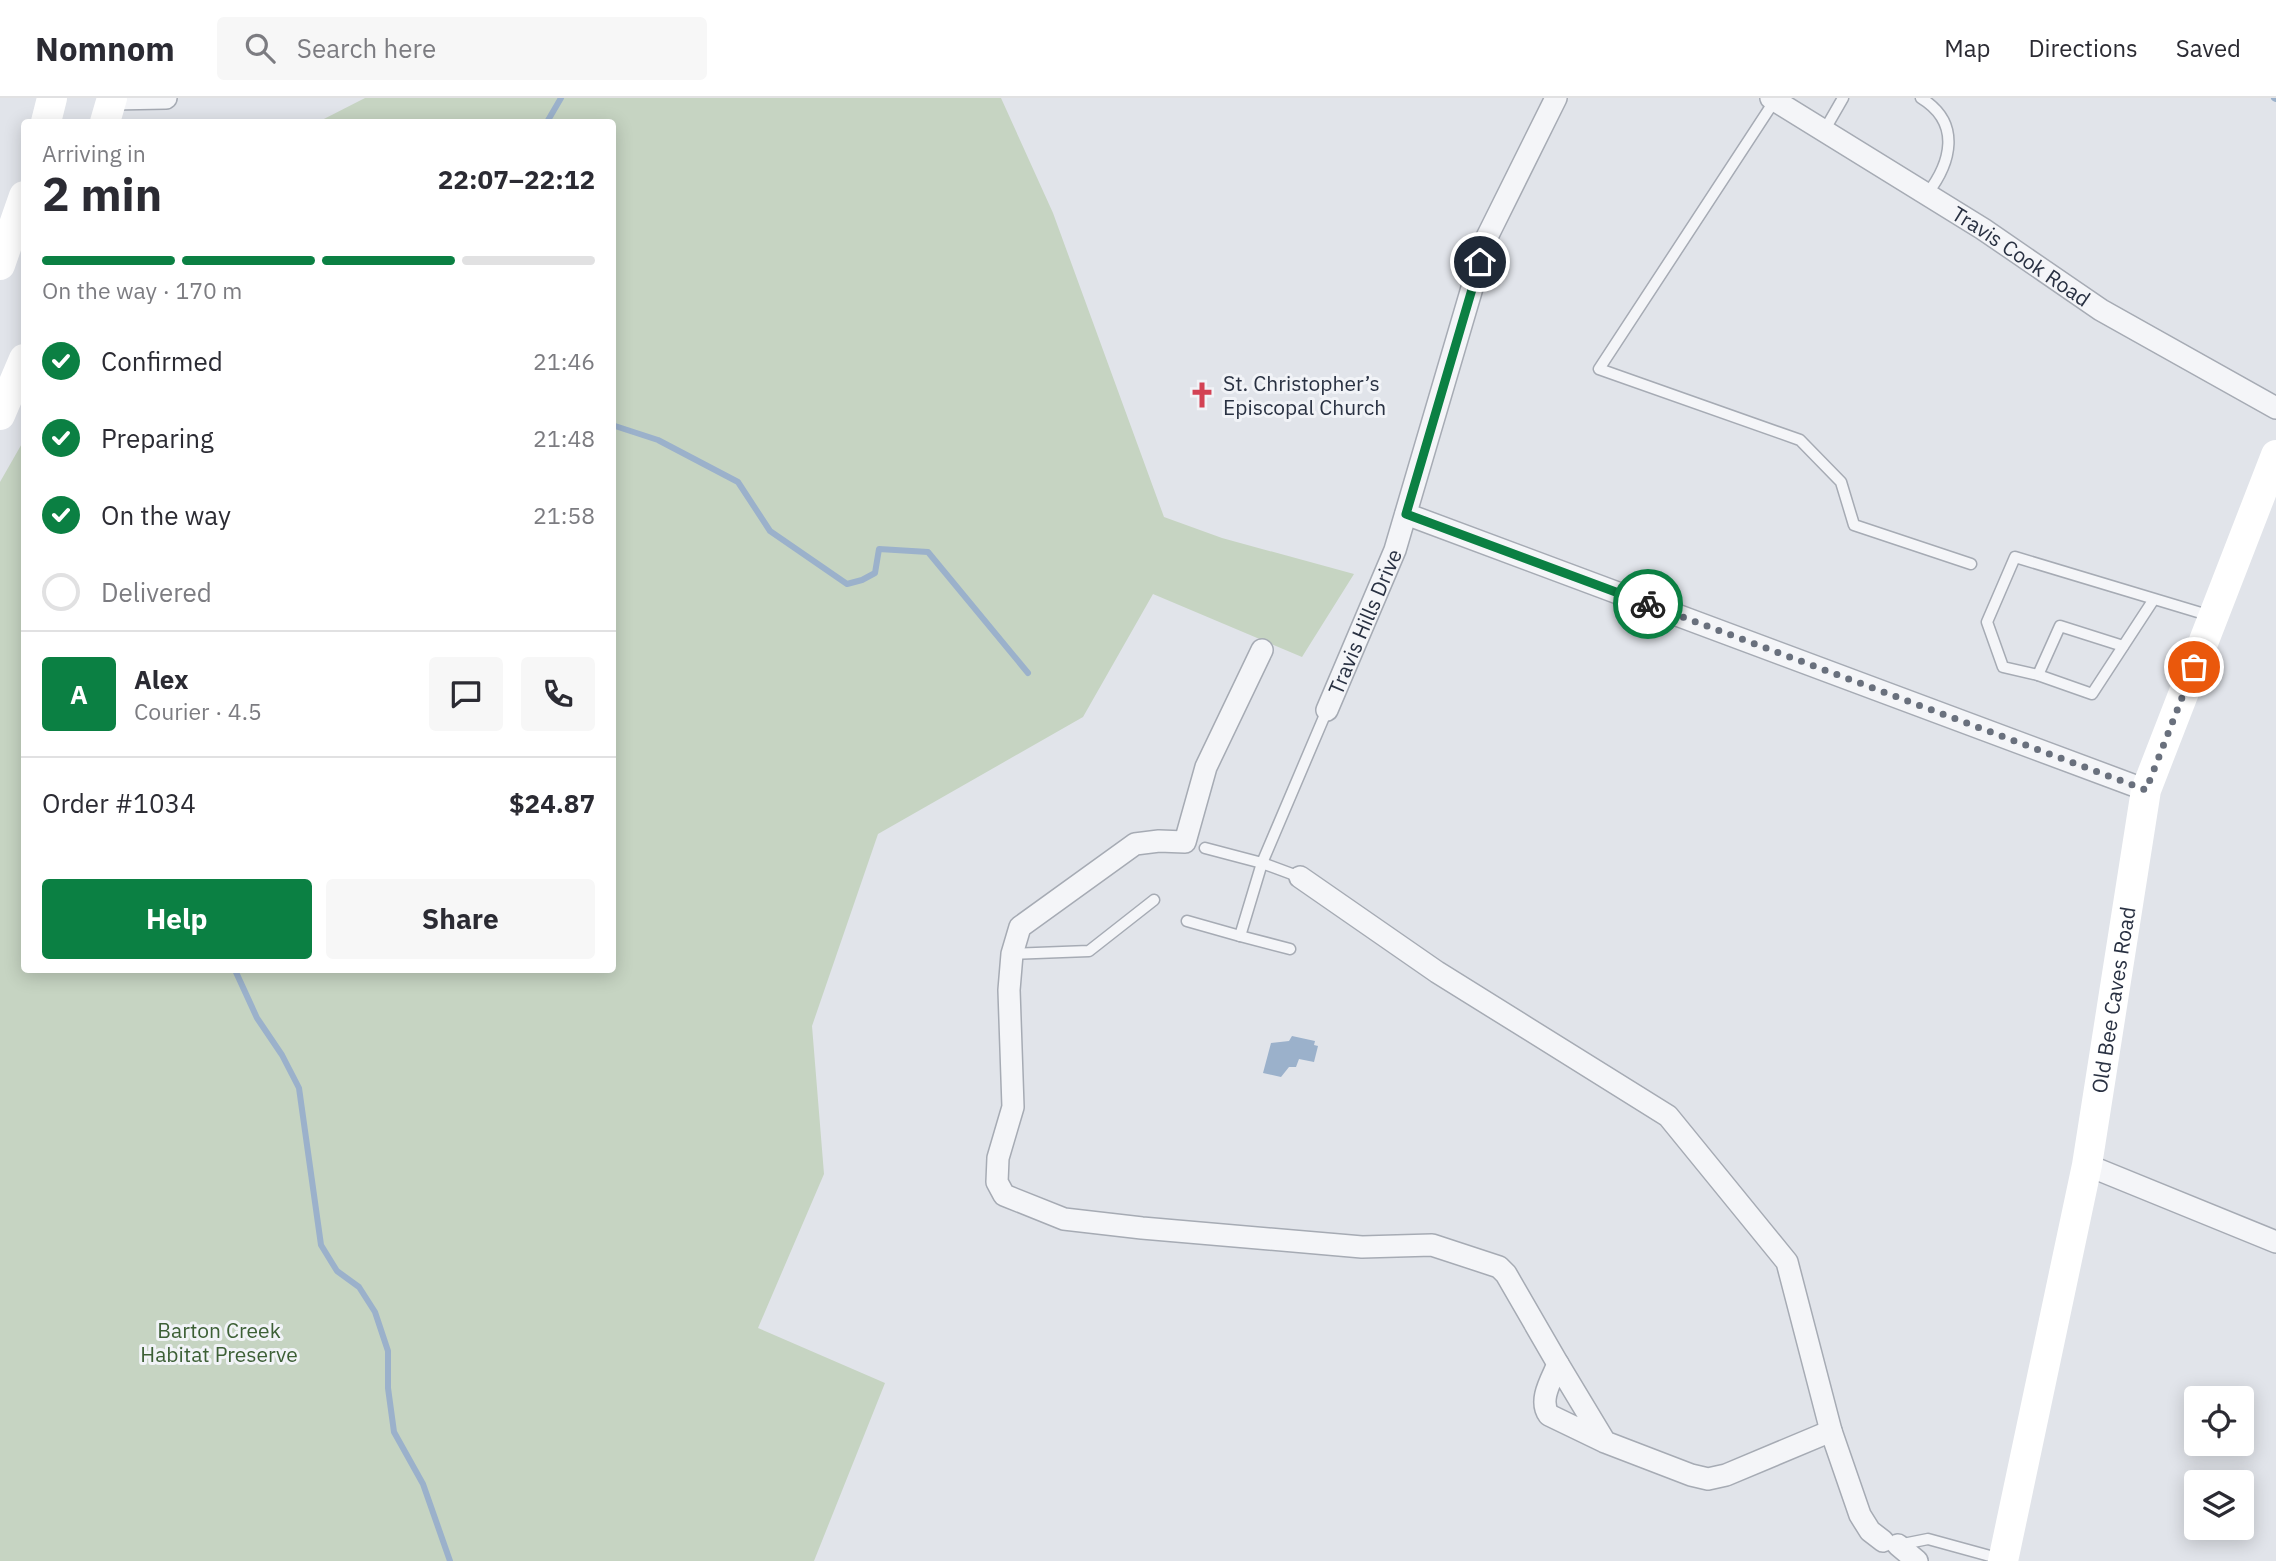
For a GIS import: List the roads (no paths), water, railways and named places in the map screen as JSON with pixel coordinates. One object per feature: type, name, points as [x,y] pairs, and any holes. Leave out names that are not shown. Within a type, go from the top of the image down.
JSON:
[{"type":"street","points":[[47,119],[52,98]]},
{"type":"street","points":[[109,104],[166,98]]},
{"type":"street","name":"Travis Hills Drive","points":[[1327,710],[1395,550],[1488,237],[1556,98]]},
{"type":"street","name":"Travis Cook Road","points":[[1773,99],[1983,229],[2101,310],[2276,408]]},
{"type":"street","points":[[0,265],[21,205]]},
{"type":"street","points":[[0,415],[21,366]]},
{"type":"street","name":"Old Bee Caves Road","points":[[2003,1560],[2087,1166],[2146,790],[2276,455]]},
{"type":"street","points":[[1406,514],[2146,790]]},
{"type":"street","points":[[1262,650],[1206,767],[1195,845],[1159,841],[1135,844],[1020,927],[1012,954],[1009,990],[1013,1107],[998,1158],[997,1182],[1004,1195],[1064,1219],[1362,1247],[1432,1245],[1499,1267],[1506,1274],[1605,1442]]},
{"type":"street","points":[[1300,877],[1437,972],[1668,1115],[1787,1262],[1831,1431],[1860,1515],[1870,1531],[1917,1561]]},
{"type":"street","points":[[2087,1166],[2276,1242]]},
{"type":"street","points":[[1558,1364],[1544,1402],[1549,1415],[1605,1442],[1691,1475],[1708,1479],[1726,1475],[1831,1431]]},
{"type":"lane","points":[[1824,131],[1843,98]]},
{"type":"lane","points":[[1922,98],[1940,114],[1949,137],[1949,150],[1943,170],[1927,194]]},
{"type":"lane","points":[[1773,99],[1599,369],[1800,440],[1841,482],[1854,525],[1971,564]]},
{"type":"lane","points":[[2154,599],[2092,694],[2038,675],[2003,667],[1987,622],[2015,557],[2154,599],[2213,617]]},
{"type":"lane","points":[[2038,675],[2060,626],[2123,646]]},
{"type":"lane","points":[[1240,936],[1262,863],[1327,710]]},
{"type":"lane","points":[[1195,845],[1262,863],[1300,877]]},
{"type":"lane","points":[[1012,954],[1089,951],[1154,900]]},
{"type":"lane","points":[[1187,920],[1290,949]]},
{"type":"lane","points":[[1891,1543],[1928,1539],[2003,1560]]},
{"type":"water","points":[[1292,1036],[1315,1041],[1314,1045],[1318,1046],[1314,1062],[1299,1059],[1296,1067],[1289,1067],[1281,1077],[1263,1073],[1271,1043],[1289,1041]]},
{"type":"waterway","points":[[549,119],[561,98]]},
{"type":"waterway","points":[[616,426],[658,440],[738,482],[770,531],[847,584],[875,573],[879,549],[928,552],[1028,673]]},
{"type":"waterway","points":[[236,973],[257,1018],[282,1055],[299,1088],[321,1245],[337,1271],[359,1287],[375,1312],[388,1351],[388,1388],[394,1432],[423,1484],[450,1561]]},
{"type":"place","name":"St. Christopher’s Episcopal Church","points":[[1202,395]]},
{"type":"park label","name":"Barton Creek Habitat Preserve","points":[[219,1342]]}]
